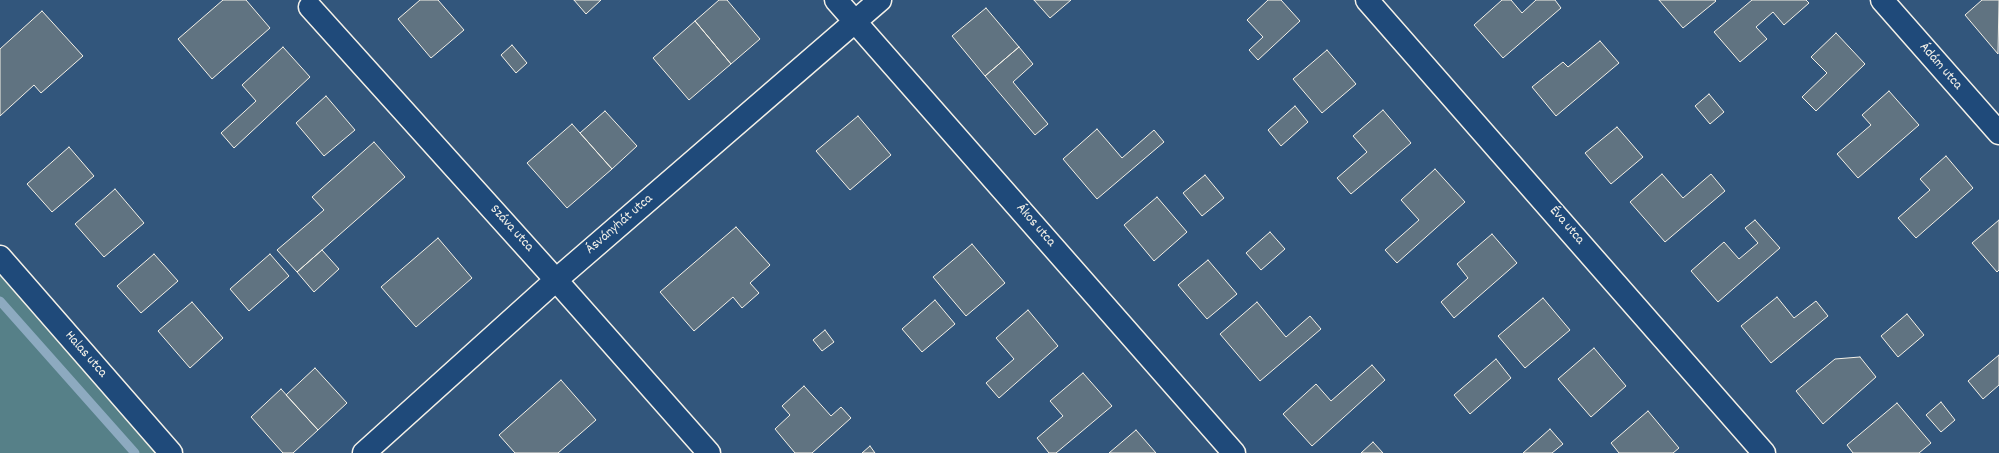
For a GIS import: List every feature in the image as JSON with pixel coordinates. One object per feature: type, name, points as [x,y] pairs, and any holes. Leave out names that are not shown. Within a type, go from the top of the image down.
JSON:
[{"type":"street","name":"Ákos utca","points":[[836,0],[1234,453]]},
{"type":"street","name":"Ásványhát utca","points":[[364,453],[556,280],[880,0]]},
{"type":"street","name":"Éva utca","points":[[1367,0],[1764,453]]},
{"type":"street","name":"Ádám utca","points":[[1882,0],[1999,133]]},
{"type":"street","name":"Száva utca","points":[[311,2],[709,453]]},
{"type":"street","name":"Halas utca","points":[[0,257],[171,453]]},
{"type":"green space","points":[[0,272],[162,453],[0,453]]},
{"type":"building","points":[[223,0],[246,0],[270,28],[212,79],[178,39]]},
{"type":"building","points":[[420,0],[438,0],[464,30],[431,58],[398,19]]},
{"type":"building","points":[[574,0],[601,0],[586,14]]},
{"type":"building","points":[[719,0],[727,0],[760,39],[731,64],[695,21]]},
{"type":"building","points":[[1034,0],[1071,0],[1050,18]]},
{"type":"building","points":[[1268,0],[1281,0],[1300,21],[1258,60],[1249,50],[1263,37],[1247,20]]},
{"type":"building","points":[[1502,0],[1511,0],[1522,13],[1536,0],[1555,0],[1561,8],[1503,58],[1474,25]]},
{"type":"building","points":[[1659,0],[1715,0],[1716,1],[1683,28]]},
{"type":"building","points":[[1752,0],[1806,0],[1809,3],[1784,25],[1773,12],[1756,27],[1767,39],[1740,62],[1714,32]]},
{"type":"building","points":[[1982,0],[1999,0],[1998,54],[1965,15]]},
{"type":"building","points":[[986,8],[1019,47],[985,76],[952,36]]},
{"type":"building","points":[[42,11],[83,56],[41,93],[34,85],[0,116],[0,49]]},
{"type":"building","points":[[695,21],[731,64],[689,100],[653,58]]},
{"type":"building","points":[[1836,33],[1865,64],[1816,111],[1802,97],[1827,73],[1811,57]]},
{"type":"building","points":[[1600,41],[1619,63],[1556,116],[1532,87],[1563,62],[1568,67]]},
{"type":"building","points":[[512,45],[527,63],[516,73],[501,55]]},
{"type":"building","points":[[283,47],[310,77],[234,148],[221,133],[256,101],[242,85]]},
{"type":"building","points":[[1019,47],[1033,64],[1013,82],[1048,124],[1035,135],[985,76]]},
{"type":"building","points":[[1327,50],[1356,84],[1322,113],[1293,79]]},
{"type":"building","points":[[1889,91],[1919,125],[1858,178],[1837,154],[1871,125],[1862,115]]},
{"type":"building","points":[[1709,94],[1724,112],[1710,124],[1695,106]]},
{"type":"building","points":[[326,96],[355,130],[324,156],[296,123]]},
{"type":"building","points":[[1295,106],[1308,122],[1281,146],[1268,130]]},
{"type":"building","points":[[1383,110],[1411,143],[1351,194],[1337,178],[1367,152],[1353,136]]},
{"type":"building","points":[[605,111],[637,146],[612,169],[580,133]]},
{"type":"building","points":[[858,116],[891,155],[850,190],[816,151]]},
{"type":"building","points":[[572,124],[612,169],[567,208],[527,163]]},
{"type":"building","points":[[1617,127],[1643,157],[1611,184],[1585,153]]},
{"type":"building","points":[[1097,129],[1122,158],[1154,130],[1164,142],[1097,199],[1063,159]]},
{"type":"building","points":[[374,142],[405,177],[297,272],[277,250],[324,210],[312,197]]},
{"type":"building","points":[[69,147],[94,176],[52,212],[27,184]]},
{"type":"building","points":[[1946,156],[1973,188],[1916,238],[1898,218],[1930,190],[1920,179]]},
{"type":"building","points":[[1435,169],[1465,202],[1397,263],[1385,250],[1419,220],[1401,200]]},
{"type":"building","points":[[1662,174],[1683,198],[1711,174],[1725,191],[1665,242],[1630,202]]},
{"type":"building","points":[[1205,175],[1224,198],[1202,216],[1183,193]]},
{"type":"building","points":[[115,189],[144,223],[104,257],[75,224]]},
{"type":"building","points":[[1157,197],[1187,232],[1154,261],[1124,225]]},
{"type":"building","points":[[1755,220],[1780,248],[1718,302],[1691,271],[1724,242],[1739,259],[1758,243],[1745,228]]},
{"type":"building","points":[[1999,220],[1999,270],[1997,272],[1972,243]]},
{"type":"building","points":[[736,227],[770,265],[750,283],[759,293],[742,308],[733,297],[694,331],[660,292]]},
{"type":"building","points":[[1270,232],[1285,249],[1261,270],[1246,253]]},
{"type":"building","points":[[1492,234],[1517,263],[1454,318],[1441,302],[1468,278],[1457,264]]},
{"type":"building","points":[[438,238],[472,278],[416,327],[381,287]]},
{"type":"building","points":[[972,244],[1005,283],[966,316],[933,277]]},
{"type":"building","points":[[322,250],[339,269],[314,292],[297,272]]},
{"type":"building","points":[[154,254],[178,281],[141,313],[117,286]]},
{"type":"building","points":[[270,254],[289,276],[249,311],[230,289]]},
{"type":"building","points":[[1208,260],[1237,294],[1207,319],[1178,285]]},
{"type":"building","points":[[1777,297],[1794,318],[1816,301],[1828,316],[1771,363],[1741,326]]},
{"type":"building","points":[[1543,298],[1570,330],[1525,368],[1498,336]]},
{"type":"building","points":[[935,300],[955,324],[922,352],[902,329]]},
{"type":"building","points":[[192,302],[223,338],[190,368],[158,331]]},
{"type":"building","points":[[1257,302],[1286,337],[1310,316],[1321,329],[1260,381],[1220,334]]},
{"type":"building","points":[[1028,310],[1058,346],[999,398],[986,383],[1014,359],[996,338]]},
{"type":"building","points":[[1907,314],[1924,335],[1898,357],[1881,336]]},
{"type":"building","points":[[825,330],[834,342],[822,351],[813,340]]},
{"type":"building","points":[[1594,348],[1626,386],[1591,417],[1558,379]]},
{"type":"building","points":[[1999,355],[1999,385],[1983,399],[1968,381]]},
{"type":"building","points":[[1860,357],[1876,377],[1823,424],[1796,391],[1835,359]]},
{"type":"building","points":[[1496,359],[1511,378],[1470,414],[1454,395]]},
{"type":"building","points":[[1372,365],[1385,380],[1312,446],[1283,414],[1316,384],[1331,401]]},
{"type":"building","points":[[315,368],[347,403],[318,430],[286,395]]},
{"type":"building","points":[[1083,373],[1112,406],[1056,453],[1049,453],[1037,438],[1063,416],[1050,401]]},
{"type":"building","points":[[561,380],[596,420],[558,453],[515,453],[499,435]]},
{"type":"building","points":[[804,386],[831,416],[841,407],[851,418],[812,453],[795,453],[775,429],[790,415],[782,406]]},
{"type":"building","points":[[281,389],[318,430],[293,453],[283,453],[251,417]]},
{"type":"building","points":[[1941,402],[1955,420],[1941,432],[1926,415]]},
{"type":"building","points":[[1897,403],[1931,443],[1919,453],[1853,453],[1847,445]]},
{"type":"building","points":[[1648,411],[1679,448],[1673,453],[1619,453],[1611,443]]},
{"type":"building","points":[[1550,429],[1563,444],[1552,453],[1523,453]]},
{"type":"building","points":[[1136,430],[1156,453],[1109,453]]},
{"type":"building","points":[[1373,442],[1383,453],[1361,453]]},
{"type":"building","points":[[870,446],[875,453],[862,453]]},
{"type":"waterway","points":[[0,301],[135,453]]}]
